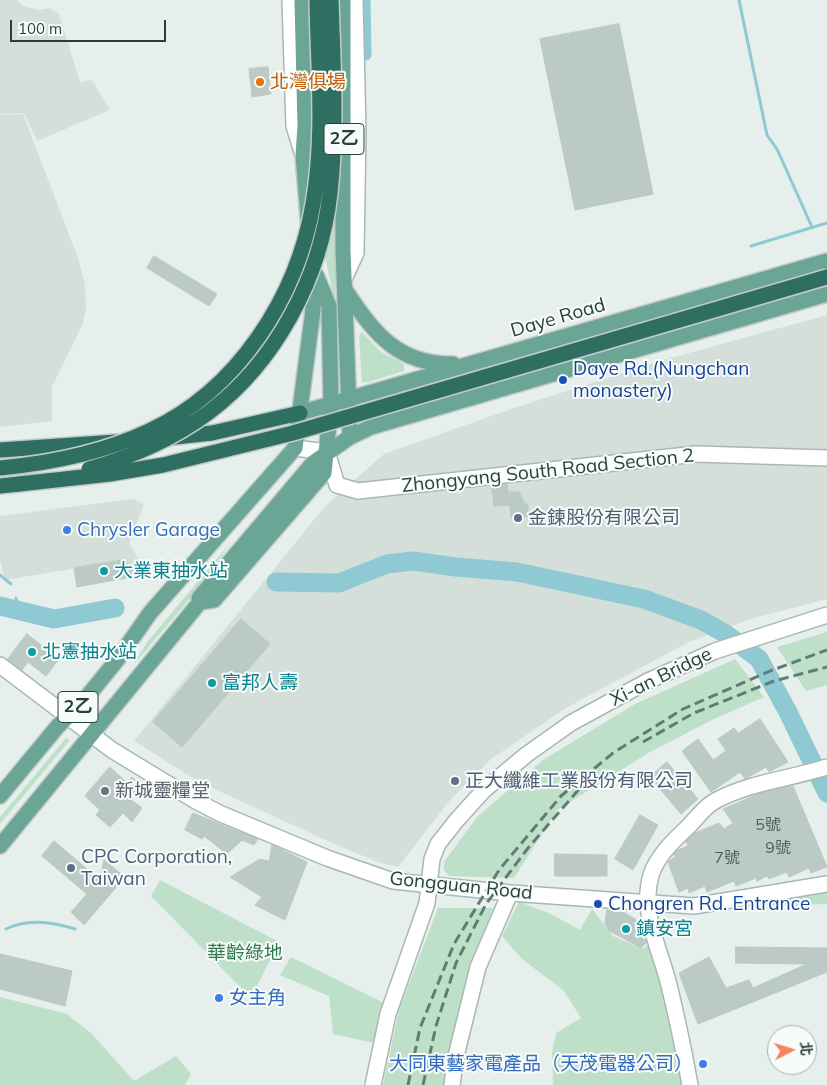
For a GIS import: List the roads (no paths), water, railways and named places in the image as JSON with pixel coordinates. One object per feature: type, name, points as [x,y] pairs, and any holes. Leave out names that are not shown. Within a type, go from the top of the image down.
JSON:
[{"type":"highway","points":[[0,468],[59,461],[90,453],[151,430],[181,412],[230,372],[267,325],[284,295],[297,265],[307,234],[313,203],[319,120],[317,0]]},
{"type":"highway","points":[[19,484],[129,457],[170,437],[208,413],[241,383],[271,346],[295,309],[312,272],[322,238],[328,203],[333,150],[331,0]]},
{"type":"highway","points":[[0,486],[110,474],[222,451],[293,433],[827,277]]},
{"type":"highway","points":[[0,450],[212,433],[300,413]]},
{"type":"main road","name":"2乙","points":[[0,796],[58,726],[117,660],[150,613],[295,448],[310,337],[312,267],[303,155],[305,126],[302,0]]},
{"type":"main road","name":"2乙","points":[[0,846],[91,735],[207,601],[199,598],[313,463],[350,437],[346,284],[343,250],[343,0]]},
{"type":"main road","name":"Daye Road","points":[[300,413],[827,261]]},
{"type":"main road","points":[[207,601],[248,562],[324,473],[331,404],[328,306],[312,267]]},
{"type":"main road","points":[[346,284],[364,319],[378,335],[402,354],[440,364],[469,364]]},
{"type":"main road","points":[[350,437],[370,427],[827,294]]},
{"type":"street","points":[[290,0],[294,126],[303,155]]},
{"type":"street","points":[[346,284],[356,253],[358,131],[355,0]]},
{"type":"street","points":[[295,448],[327,452]]},
{"type":"street","name":"Zhongyang South Road Section 2","points":[[327,452],[337,485],[358,491],[696,454],[827,458]]},
{"type":"street","name":"Xi-an Bridge","points":[[373,1085],[388,1014],[427,903],[432,859],[438,844],[484,790],[509,768],[572,724],[648,681],[716,650],[827,615]]},
{"type":"street","name":"Gongguan Road","points":[[0,665],[91,735],[119,754],[219,813],[368,874],[393,881],[510,893],[703,905],[827,884]]},
{"type":"street","points":[[690,1085],[681,1036],[662,958],[649,920],[647,903],[652,874],[666,849],[706,807],[746,788],[810,773],[827,767]]},
{"type":"street","points":[[452,1085],[456,1056],[478,967],[510,893]]},
{"type":"waterway","points":[[365,0],[366,55]]},
{"type":"waterway","points":[[739,0],[767,135],[777,149],[812,227]]},
{"type":"waterway","points":[[751,246],[827,223]]},
{"type":"waterway","points":[[276,582],[339,583],[387,564],[413,561],[517,572],[644,599],[701,620],[726,634],[759,659],[788,712],[827,793]]},
{"type":"waterway","points":[[0,575],[11,584]]},
{"type":"waterway","points":[[16,598],[19,611]]},
{"type":"waterway","points":[[0,606],[54,619],[115,608]]},
{"type":"waterway","points":[[6,929],[31,922],[58,924],[75,929]]},
{"type":"railway","points":[[408,1085],[420,1028],[454,944],[499,870],[561,796],[613,753],[683,709],[770,671],[827,650]]},
{"type":"railway","points":[[643,742],[694,713],[774,681],[827,667]]},
{"type":"railway","points":[[423,1085],[436,1026],[456,963],[486,904],[528,848],[580,788]]},
{"type":"place","name":"北灣俱場","points":[[260,82]]},
{"type":"place","name":"Daye Rd.(Nungchan monastery)","points":[[563,380]]},
{"type":"place","name":"金鍊股份有限公司","points":[[518,518]]},
{"type":"place","name":"Chrysler Garage","points":[[67,530]]},
{"type":"place","name":"大業東抽水站","points":[[104,571]]},
{"type":"place","name":"北憲抽水站","points":[[32,652]]},
{"type":"place","name":"富邦人壽","points":[[212,683]]},
{"type":"place","name":"正大纖維工業股份有限公司","points":[[455,781]]},
{"type":"place","name":"新城靈糧堂","points":[[105,791]]},
{"type":"place","name":"CPC Corporation, Taiwan","points":[[71,868]]},
{"type":"place","name":"Chongren Rd. Entrance","points":[[598,904]]},
{"type":"place","name":"鎮安宮","points":[[626,929]]},
{"type":"place","name":"女主角","points":[[219,998]]},
{"type":"place","name":"大同東藝家電產品（天茂電器公司）","points":[[703,1064]]},
{"type":"park label","name":"華齡綠地","points":[[245,953]]}]
